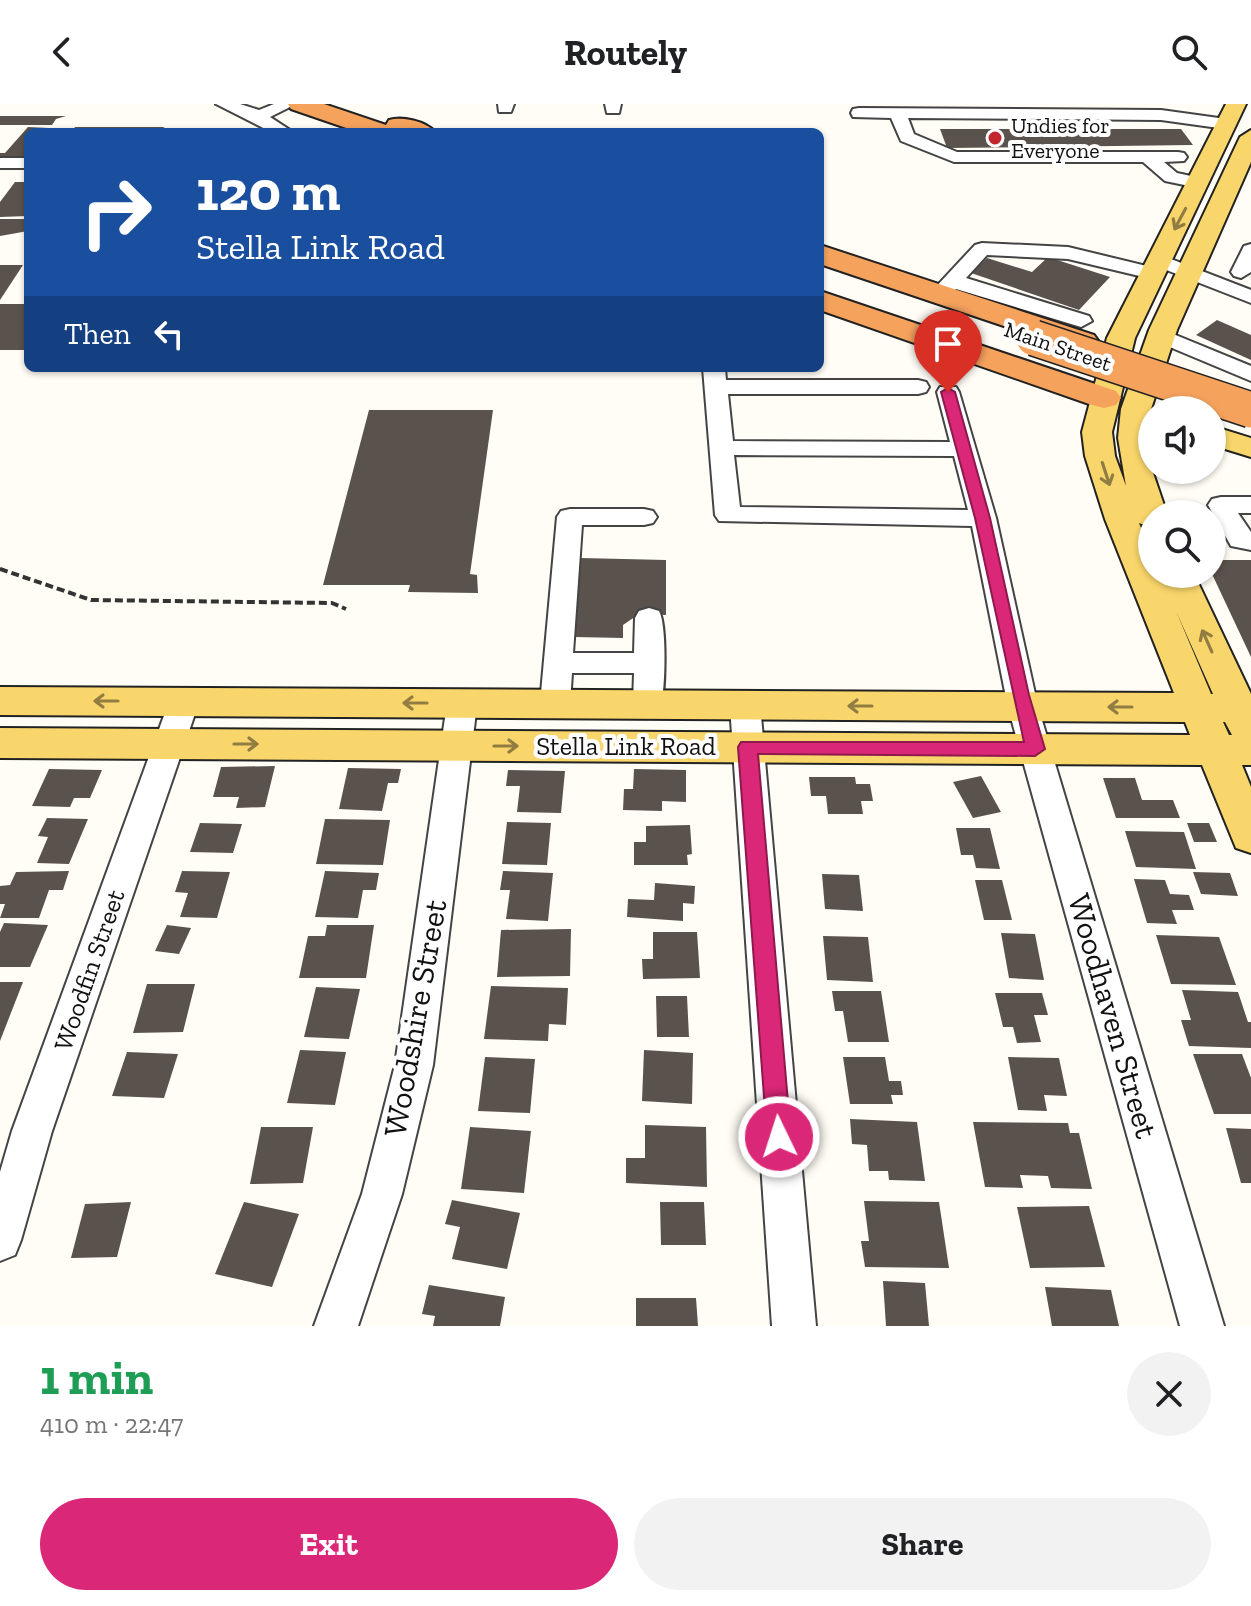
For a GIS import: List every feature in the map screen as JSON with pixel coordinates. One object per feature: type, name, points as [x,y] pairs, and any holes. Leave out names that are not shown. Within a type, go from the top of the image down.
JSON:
[{"type":"highway","points":[[317,106],[381,128]]},
{"type":"highway","points":[[824,255],[947,288],[1044,343],[1104,398]]},
{"type":"highway","name":"Main Street","points":[[824,267],[1044,343],[1166,396]]},
{"type":"highway","name":"Main Street","points":[[824,282],[1239,397],[1251,428]]},
{"type":"highway","points":[[824,301],[1044,343],[1116,353]]},
{"type":"main road","points":[[1138,513],[1100,456],[1097,432],[1116,353],[1231,114],[1251,130]]},
{"type":"main road","points":[[1146,396],[1150,364],[1161,335],[1188,270],[1237,181],[1251,137]]},
{"type":"main road","points":[[1199,183],[1237,181]]},
{"type":"main road","points":[[1116,353],[1239,397]]},
{"type":"main road","points":[[1192,396],[1206,389],[1239,397]]},
{"type":"main road","points":[[1104,398],[1138,410]]},
{"type":"main road","points":[[1138,426],[1133,438],[1138,466]]},
{"type":"main road","points":[[1226,440],[1251,448]]},
{"type":"main road","points":[[1162,588],[1198,708]]},
{"type":"main road","points":[[1183,588],[1241,731],[1251,836]]},
{"type":"main road","name":"Stella Link Road","points":[[0,701],[1198,708],[1241,731]]},
{"type":"main road","name":"Stella Link Road","points":[[0,743],[1035,749],[1241,731]]},
{"type":"street","points":[[224,104],[259,116],[277,128]]},
{"type":"street","points":[[259,116],[288,104]]},
{"type":"street","points":[[283,128],[317,106]]},
{"type":"street","points":[[859,113],[1231,114]]},
{"type":"street","points":[[897,113],[907,137],[954,157],[1178,157]]},
{"type":"street","points":[[1147,157],[1171,177],[1199,183]]},
{"type":"street","points":[[0,163],[24,163]]},
{"type":"street","points":[[0,173],[24,173]]},
{"type":"street","points":[[947,288],[982,249],[1068,253],[1188,270],[1250,307]]},
{"type":"street","points":[[1241,272],[1251,250]]},
{"type":"street","points":[[1161,335],[1239,397]]},
{"type":"street","points":[[918,387],[810,378],[715,377],[728,515],[983,518]]},
{"type":"street","name":"Woodhaven Street","points":[[948,392],[983,518],[1023,707],[1202,1326]]},
{"type":"street","points":[[722,448],[964,449]]},
{"type":"street","points":[[1226,505],[1251,505]]},
{"type":"street","points":[[555,704],[570,517],[644,517]]},
{"type":"street","points":[[1226,527],[1240,540],[1251,541]]},
{"type":"street","points":[[648,704],[649,618]]},
{"type":"street","points":[[559,663],[649,663]]},
{"type":"street","name":"Woodfin Street","points":[[0,1240],[32,1131],[184,702]]},
{"type":"street","name":"Woodshire Street","points":[[336,1326],[382,1194],[414,1065],[462,704]]},
{"type":"street","points":[[745,705],[794,1326]]},
{"type":"path","points":[[0,569],[91,600],[332,603],[346,609]]},
{"type":"building","points":[[0,116],[66,116],[56,119],[52,125],[0,125]]},
{"type":"building","points":[[163,127],[165,128],[74,128]]},
{"type":"building","points":[[940,129],[1181,129],[1193,145],[947,148]]},
{"type":"building","points":[[24,132],[24,160],[0,161],[0,153],[5,153]]},
{"type":"building","points":[[15,182],[24,182],[24,216],[0,217],[0,202]]},
{"type":"building","points":[[0,219],[24,219],[24,232],[0,236]]},
{"type":"building","points":[[1048,257],[1110,277],[1079,310],[971,273],[987,258],[1032,272]]},
{"type":"building","points":[[0,265],[23,265],[0,300]]},
{"type":"building","points":[[0,304],[24,304],[24,350],[0,350]]},
{"type":"building","points":[[1217,320],[1251,335],[1251,360],[1196,335]]},
{"type":"building","points":[[369,410],[493,410],[470,574],[477,575],[478,593],[408,592],[410,585],[323,585]]},
{"type":"building","points":[[581,558],[666,560],[666,615],[639,614],[623,625],[623,638],[575,637]]},
{"type":"building","points":[[1226,560],[1251,560],[1251,657],[1219,588],[1226,588]]},
{"type":"building","points":[[275,766],[265,807],[236,808],[239,797],[213,797],[221,767]]},
{"type":"building","points":[[348,768],[401,769],[398,783],[388,783],[382,811],[339,809]]},
{"type":"building","points":[[49,769],[102,770],[90,798],[74,798],[70,807],[32,806]]},
{"type":"building","points":[[634,769],[686,770],[686,802],[662,801],[662,811],[623,810],[624,789],[633,789]]},
{"type":"building","points":[[508,770],[565,771],[561,813],[517,812],[520,786],[506,786]]},
{"type":"building","points":[[981,776],[1001,812],[973,818],[953,782]]},
{"type":"building","points":[[809,777],[855,777],[856,784],[870,784],[873,801],[861,801],[863,814],[828,814],[826,796],[811,796]]},
{"type":"building","points":[[1103,778],[1135,778],[1142,800],[1173,800],[1180,818],[1116,818]]},
{"type":"building","points":[[47,818],[88,819],[69,864],[37,863],[48,837],[38,836]]},
{"type":"building","points":[[325,819],[390,820],[383,865],[316,864]]},
{"type":"building","points":[[507,822],[551,823],[547,865],[502,864]]},
{"type":"building","points":[[200,823],[242,824],[233,853],[190,852]]},
{"type":"building","points":[[1187,823],[1209,823],[1217,842],[1194,842]]},
{"type":"building","points":[[690,825],[692,854],[687,855],[688,865],[634,865],[634,842],[646,842],[646,826]]},
{"type":"building","points":[[956,828],[990,828],[1000,869],[976,868],[973,855],[961,855]]},
{"type":"building","points":[[1125,831],[1184,832],[1196,869],[1136,867]]},
{"type":"building","points":[[69,871],[63,890],[49,890],[39,918],[0,918],[5,904],[0,904],[0,886],[10,885],[16,872]]},
{"type":"building","points":[[182,871],[230,872],[217,918],[180,917],[188,893],[175,892]]},
{"type":"building","points":[[325,871],[379,873],[376,890],[363,890],[358,918],[315,917]]},
{"type":"building","points":[[503,871],[553,873],[548,921],[506,919],[510,890],[500,890]]},
{"type":"building","points":[[1193,872],[1230,873],[1238,896],[1201,894]]},
{"type":"building","points":[[822,874],[859,875],[863,911],[825,909]]},
{"type":"building","points":[[1134,879],[1165,880],[1170,894],[1189,895],[1194,910],[1172,910],[1177,924],[1147,923]]},
{"type":"building","points":[[975,880],[1002,880],[1012,920],[984,920]]},
{"type":"building","points":[[655,883],[695,886],[694,904],[683,903],[683,921],[627,917],[628,899],[654,900]]},
{"type":"building","points":[[4,923],[48,925],[30,967],[0,967],[0,932]]},
{"type":"building","points":[[167,925],[191,928],[179,954],[155,951]]},
{"type":"building","points":[[327,925],[374,925],[366,978],[299,978],[308,936],[325,936]]},
{"type":"building","points":[[571,929],[570,976],[497,977],[501,930]]},
{"type":"building","points":[[653,932],[697,932],[700,978],[643,979],[642,959],[653,959]]},
{"type":"building","points":[[1001,933],[1035,934],[1044,980],[1009,978]]},
{"type":"building","points":[[1156,935],[1219,937],[1236,985],[1171,984]]},
{"type":"building","points":[[823,936],[868,937],[873,982],[827,980]]},
{"type":"building","points":[[0,982],[23,982],[0,1041]]},
{"type":"building","points":[[147,984],[195,984],[183,1032],[133,1033]]},
{"type":"building","points":[[491,986],[568,988],[566,1025],[549,1024],[548,1041],[484,1039]]},
{"type":"building","points":[[316,987],[360,989],[349,1039],[304,1037]]},
{"type":"building","points":[[1182,990],[1238,992],[1248,1022],[1251,1022],[1251,1048],[1189,1046],[1181,1020],[1191,1020]]},
{"type":"building","points":[[832,991],[881,991],[889,1042],[848,1042],[843,1011],[835,1011]]},
{"type":"building","points":[[995,993],[1042,993],[1048,1015],[1034,1015],[1041,1042],[1017,1043],[1013,1027],[1003,1027]]},
{"type":"building","points":[[656,996],[687,996],[689,1037],[657,1037]]},
{"type":"building","points":[[300,1050],[346,1052],[335,1105],[287,1103]]},
{"type":"building","points":[[644,1050],[693,1053],[692,1104],[642,1101]]},
{"type":"building","points":[[127,1052],[178,1054],[164,1098],[112,1096]]},
{"type":"building","points":[[1193,1054],[1242,1054],[1251,1078],[1251,1114],[1214,1114]]},
{"type":"building","points":[[485,1057],[535,1059],[530,1113],[478,1111]]},
{"type":"building","points":[[843,1057],[885,1057],[889,1081],[901,1081],[903,1095],[891,1095],[893,1104],[850,1104]]},
{"type":"building","points":[[1008,1057],[1059,1058],[1067,1096],[1044,1095],[1047,1111],[1018,1110]]},
{"type":"building","points":[[850,1119],[917,1122],[925,1181],[889,1180],[888,1171],[869,1171],[867,1145],[852,1144]]},
{"type":"building","points":[[973,1122],[1068,1123],[1070,1133],[1079,1133],[1092,1189],[1051,1188],[1048,1176],[1020,1175],[1023,1188],[985,1187]]},
{"type":"building","points":[[645,1125],[706,1127],[707,1187],[626,1183],[626,1158],[645,1158]]},
{"type":"building","points":[[261,1127],[313,1127],[303,1183],[250,1184]]},
{"type":"building","points":[[470,1127],[531,1131],[524,1193],[461,1189]]},
{"type":"building","points":[[1226,1128],[1251,1129],[1251,1183],[1241,1183]]},
{"type":"building","points":[[452,1200],[520,1213],[507,1269],[452,1259],[460,1227],[445,1224]]},
{"type":"building","points":[[864,1201],[939,1202],[949,1268],[865,1267],[861,1241],[869,1241]]},
{"type":"building","points":[[131,1202],[117,1257],[71,1258],[85,1204]]},
{"type":"building","points":[[244,1202],[299,1214],[272,1287],[215,1274]]},
{"type":"building","points":[[660,1202],[704,1202],[706,1245],[661,1245]]},
{"type":"building","points":[[1089,1206],[1105,1267],[1030,1268],[1017,1207]]},
{"type":"building","points":[[883,1281],[925,1283],[929,1326],[886,1326]]},
{"type":"building","points":[[429,1285],[505,1297],[500,1326],[433,1326],[435,1316],[422,1314]]},
{"type":"building","points":[[1045,1287],[1111,1290],[1119,1326],[1052,1326]]},
{"type":"building","points":[[636,1298],[696,1298],[698,1326],[636,1326]]},
{"type":"place","name":"Undies for Everyone","points":[[995,138]]},
{"type":"route","points":[[779,1137],[748,747],[1035,749],[1020,695],[983,518],[948,392]]}]
